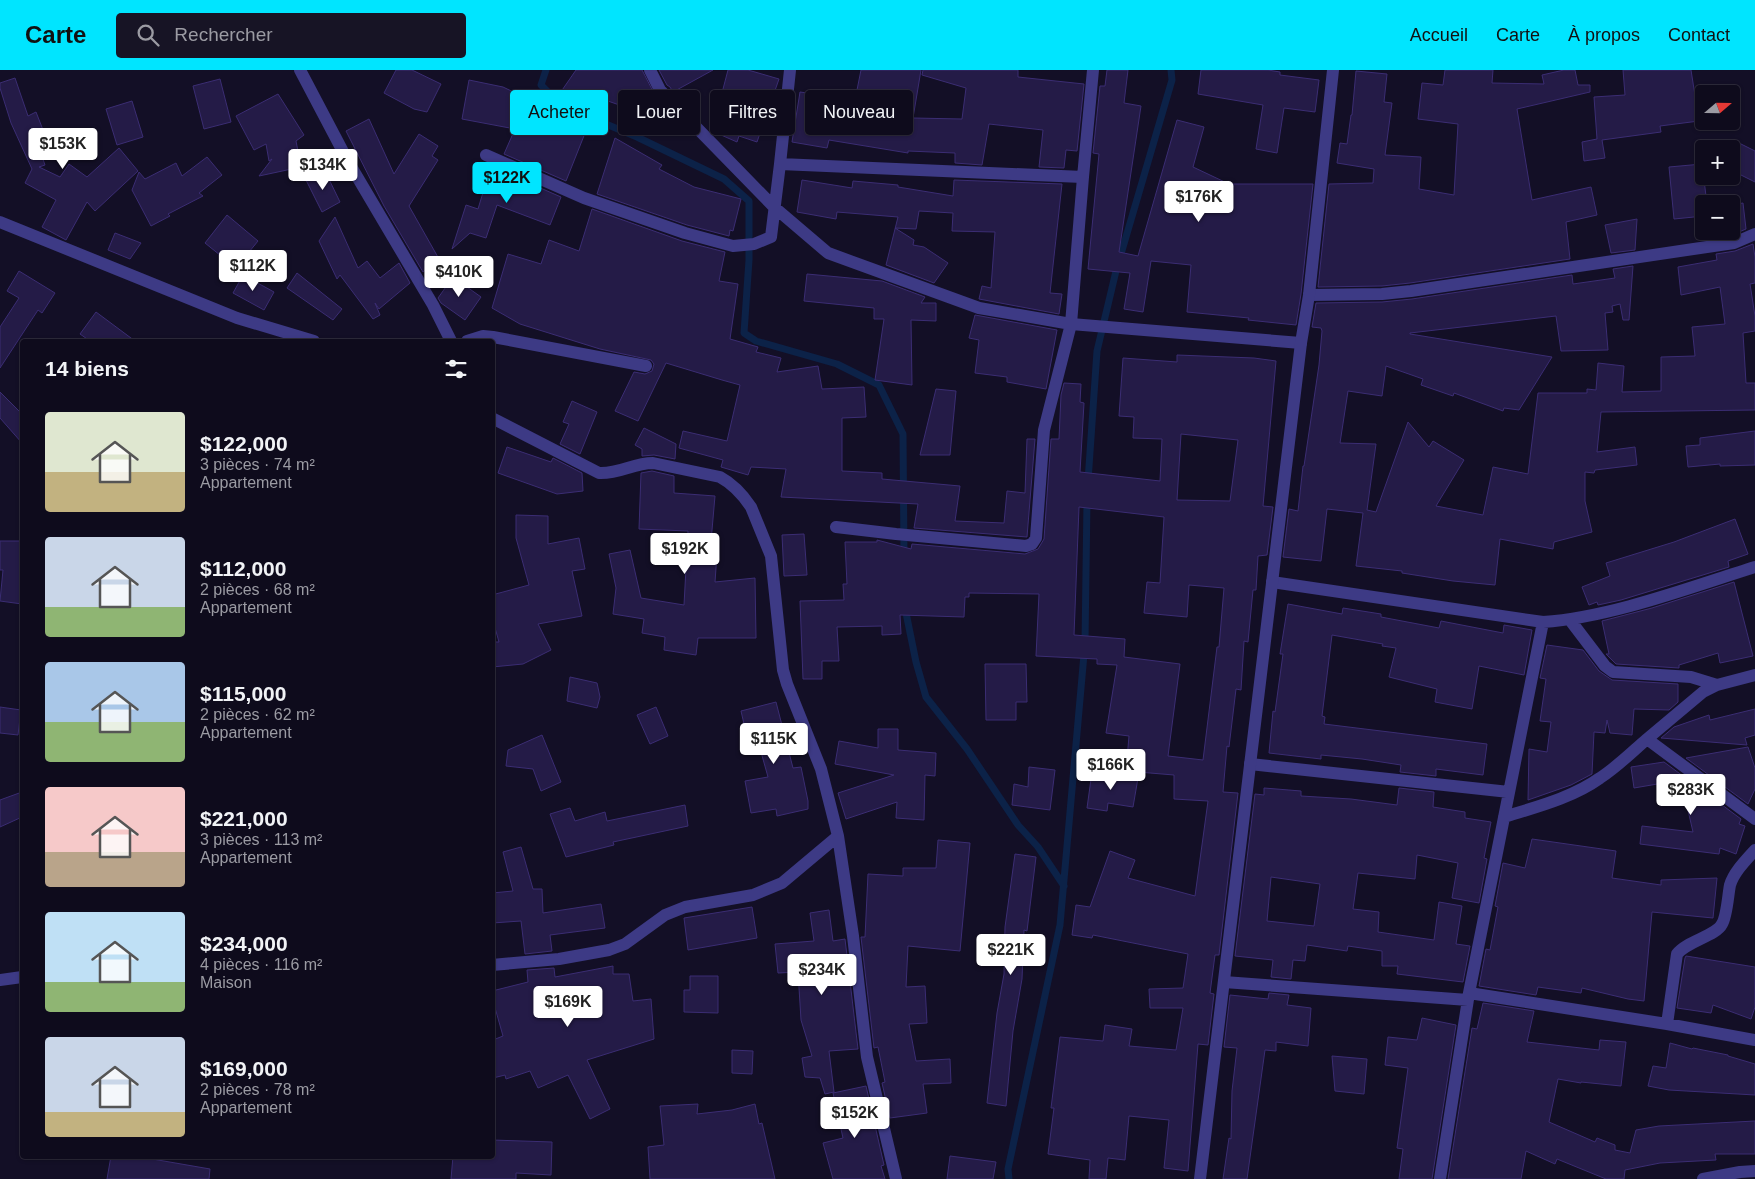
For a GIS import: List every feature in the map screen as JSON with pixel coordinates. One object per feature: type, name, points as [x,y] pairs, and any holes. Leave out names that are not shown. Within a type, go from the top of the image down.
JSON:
[{"type":"street","points":[[300,70],[349,163],[433,306],[450,339]]},
{"type":"street","points":[[650,70],[660,90],[774,207],[828,253],[979,308],[1086,326],[1301,344]]},
{"type":"street","points":[[486,155],[584,198],[685,233],[733,246],[749,245],[771,236],[790,70]]},
{"type":"street","points":[[836,527],[1026,546],[1032,544],[1036,538],[1044,430],[1072,324],[1093,70]]},
{"type":"street","points":[[1200,1179],[1301,344],[1309,295],[1333,70]]},
{"type":"street","points":[[780,164],[1083,177]]},
{"type":"street","points":[[0,222],[237,318],[307,339]]},
{"type":"street","points":[[1309,295],[1382,294],[1734,243],[1755,234]]},
{"type":"street","points":[[473,339],[483,336],[493,337],[646,366]]},
{"type":"street","points":[[495,420],[599,474],[611,474],[646,463],[653,463],[720,477],[729,482],[751,507],[770,556],[783,670],[821,769],[838,836],[867,1057],[896,1179]]},
{"type":"street","points":[[1272,582],[1543,622],[1570,620],[1644,601],[1755,567]]},
{"type":"street","points":[[1570,620],[1605,666],[1613,672],[1691,677],[1717,685]]},
{"type":"street","points":[[1440,1179],[1468,997],[1543,622]]},
{"type":"street","points":[[1504,817],[1541,806],[1582,789],[1613,768],[1703,692],[1717,685],[1755,675]]},
{"type":"street","points":[[1647,738],[1755,819]]},
{"type":"street","points":[[1250,764],[1509,792]]},
{"type":"street","points":[[495,965],[560,959],[609,950],[625,944],[665,915],[685,907],[753,895],[782,883],[838,836]]},
{"type":"street","points":[[1667,1024],[1677,954],[1681,949],[1716,930],[1722,924],[1731,883],[1737,872],[1755,850]]},
{"type":"street","points":[[0,980],[20,977]]},
{"type":"street","points":[[1224,982],[1468,997],[1667,1024],[1755,1040]]},
{"type":"street","points":[[1703,1179],[1755,1171]]},
{"type":"building","points":[[396,70],[412,70],[441,84],[427,112],[414,109],[384,93]]},
{"type":"building","points":[[576,70],[642,70],[652,90],[618,90],[618,104],[608,101],[608,90],[562,90]]},
{"type":"building","points":[[659,70],[713,70],[677,90],[672,90]]},
{"type":"building","points":[[728,70],[748,70],[779,79],[775,90],[723,90]]},
{"type":"building","points":[[861,70],[921,70],[913,118],[913,90],[857,90]]},
{"type":"building","points":[[923,70],[1018,70],[1018,77],[1084,84],[1077,151],[1066,150],[1064,168],[1039,167],[1043,130],[989,124],[982,165],[955,163],[955,153],[908,151],[908,153],[829,140],[827,148],[792,142],[793,135],[795,135],[800,92],[805,93],[805,135],[913,135],[913,118],[962,119],[966,88],[922,75]]},
{"type":"building","points":[[1107,70],[1128,70],[1124,103],[1141,106],[1119,252],[1138,256],[1177,120],[1204,127],[1193,167],[1229,184],[1313,184],[1296,325],[1187,312],[1191,265],[1151,261],[1143,312],[1124,309],[1130,273],[1088,269],[1099,154],[1093,153],[1100,86],[1105,86]]},
{"type":"building","points":[[1201,70],[1268,70],[1280,72],[1280,75],[1319,80],[1315,112],[1284,108],[1277,153],[1256,149],[1263,105],[1198,94]]},
{"type":"building","points":[[1445,70],[1493,70],[1492,83],[1544,84],[1542,75],[1564,70],[1575,70],[1578,85],[1590,85],[1590,92],[1517,109],[1532,200],[1591,187],[1597,215],[1566,222],[1570,259],[1410,283],[1382,286],[1318,287],[1329,184],[1373,183],[1374,169],[1337,163],[1340,143],[1347,144],[1356,71],[1387,74],[1384,102],[1392,103],[1385,155],[1421,157],[1419,189],[1454,195],[1458,124],[1418,119],[1422,83],[1443,85]]},
{"type":"building","points":[[1623,70],[1691,70],[1695,96],[1695,122],[1660,126],[1661,132],[1602,140],[1605,158],[1584,161],[1582,142],[1597,139],[1594,97],[1625,95]]},
{"type":"building","points":[[15,78],[28,116],[36,112],[45,135],[36,139],[45,165],[39,167],[60,177],[69,164],[87,177],[119,148],[138,171],[95,211],[87,202],[66,240],[42,227],[56,200],[25,183],[32,169],[11,123],[0,88],[0,83]]},
{"type":"building","points":[[220,79],[231,122],[204,129],[193,86]]},
{"type":"building","points":[[469,80],[503,87],[510,90],[510,128],[462,119]]},
{"type":"building","points":[[278,94],[304,135],[296,141],[301,167],[259,176],[272,159],[269,161],[266,144],[254,150],[236,116]]},
{"type":"building","points":[[132,101],[143,137],[117,145],[106,109]]},
{"type":"building","points":[[369,119],[394,174],[419,134],[438,146],[432,156],[438,160],[409,206],[439,259],[423,272],[384,206],[346,131]]},
{"type":"building","points":[[512,135],[584,135],[566,181],[504,154]]},
{"type":"building","points":[[721,135],[759,135],[757,142],[739,136],[737,142]]},
{"type":"building","points":[[615,138],[662,165],[659,169],[694,187],[741,199],[733,231],[730,230],[729,236],[687,225],[597,194]]},
{"type":"building","points":[[1740,144],[1755,151],[1755,182],[1740,174]]},
{"type":"building","points":[[207,157],[222,175],[199,193],[203,196],[168,214],[170,216],[151,226],[132,190],[139,172],[145,179],[176,163],[182,176]]},
{"type":"building","points":[[1695,165],[1695,185],[1705,185],[1706,195],[1695,195],[1695,217],[1674,219],[1669,167]]},
{"type":"building","points":[[497,169],[561,197],[550,225],[497,205],[486,238],[470,233],[452,249],[466,205],[478,209],[488,176],[493,178]]},
{"type":"building","points":[[325,171],[340,202],[322,212],[306,180]]},
{"type":"building","points":[[802,180],[852,188],[853,181],[898,185],[898,187],[953,196],[954,180],[1062,184],[1050,293],[1062,294],[1059,314],[979,299],[982,286],[991,288],[995,232],[952,231],[953,213],[919,211],[916,229],[895,228],[898,217],[837,212],[836,219],[797,212]]},
{"type":"building","points":[[1743,203],[1746,229],[1740,232],[1740,204]]},
{"type":"building","points":[[592,209],[682,241],[725,252],[719,281],[738,284],[730,339],[758,347],[756,352],[781,358],[777,372],[818,366],[822,389],[864,387],[866,417],[842,418],[842,471],[882,473],[882,479],[960,486],[955,521],[1004,523],[1007,491],[1025,493],[1027,439],[1035,439],[1027,537],[914,528],[918,504],[781,497],[786,469],[751,467],[748,475],[721,467],[723,460],[679,448],[683,431],[727,441],[740,385],[666,363],[638,421],[615,411],[634,372],[645,374],[652,371],[654,364],[651,360],[600,349],[520,324],[492,308],[508,254],[541,264],[549,240],[579,251]]},
{"type":"building","points":[[227,215],[258,241],[236,268],[205,243]]},
{"type":"building","points":[[335,217],[358,268],[367,261],[380,278],[399,263],[410,283],[379,309],[375,303],[380,315],[373,319],[340,275],[337,279],[319,241]]},
{"type":"building","points":[[1637,219],[1635,250],[1611,253],[1605,225]]},
{"type":"building","points":[[895,228],[914,240],[913,245],[924,247],[948,263],[934,283],[886,265]]},
{"type":"building","points":[[115,233],[141,243],[130,259],[108,250]]},
{"type":"building","points":[[1753,244],[1755,283],[1750,284],[1755,316],[1755,331],[1743,333],[1746,383],[1755,383],[1755,410],[1601,412],[1597,452],[1635,447],[1637,465],[1595,470],[1594,473],[1585,472],[1585,501],[1592,532],[1554,542],[1553,549],[1500,539],[1495,585],[1453,581],[1402,573],[1402,571],[1356,566],[1363,513],[1327,509],[1321,561],[1283,557],[1289,509],[1298,511],[1319,365],[1322,331],[1321,328],[1312,327],[1316,303],[1382,302],[1412,299],[1572,275],[1573,284],[1615,278],[1613,269],[1633,266],[1629,320],[1623,320],[1620,304],[1612,306],[1613,312],[1605,313],[1608,350],[1561,351],[1556,316],[1410,333],[1552,357],[1519,410],[1504,408],[1503,411],[1454,393],[1453,396],[1421,385],[1423,379],[1386,366],[1382,396],[1348,391],[1340,443],[1376,444],[1367,510],[1376,512],[1408,422],[1429,447],[1433,441],[1464,460],[1436,506],[1483,515],[1493,467],[1528,474],[1538,393],[1587,393],[1587,389],[1596,390],[1598,363],[1624,366],[1622,392],[1661,391],[1661,357],[1695,356],[1692,327],[1725,324],[1720,287],[1681,295],[1678,267],[1717,260],[1716,254],[1735,251]]},
{"type":"building","points":[[19,271],[55,293],[42,313],[38,310],[0,368],[0,327],[19,298],[7,291]]},
{"type":"building","points":[[297,273],[342,309],[333,320],[287,288]]},
{"type":"building","points":[[807,274],[882,281],[925,297],[921,303],[936,303],[936,321],[911,320],[912,385],[875,380],[884,319],[874,319],[874,308],[804,301]]},
{"type":"building","points":[[243,275],[274,292],[264,310],[233,293]]},
{"type":"building","points":[[453,277],[481,297],[465,320],[441,303],[438,298]]},
{"type":"building","points":[[96,312],[132,339],[87,339],[80,334]]},
{"type":"building","points":[[975,315],[1057,330],[1046,389],[1007,382],[1007,377],[975,373],[979,340],[969,338]]},
{"type":"building","points":[[1177,355],[1254,358],[1276,361],[1263,506],[1273,507],[1267,555],[1258,556],[1256,590],[1253,590],[1248,642],[1244,641],[1241,690],[1236,689],[1229,747],[1227,746],[1223,792],[1238,793],[1219,955],[1215,955],[1210,993],[1214,994],[1208,1045],[1198,1044],[1188,1171],[1164,1168],[1169,1120],[1129,1116],[1125,1160],[1108,1158],[1106,1179],[1089,1179],[1090,1160],[1048,1154],[1054,1108],[1051,1108],[1060,1037],[1103,1041],[1105,1025],[1132,1029],[1129,1046],[1176,1050],[1183,1008],[1150,1008],[1149,989],[1183,988],[1188,954],[1093,935],[1092,938],[1072,935],[1076,905],[1090,907],[1110,851],[1135,860],[1128,878],[1195,896],[1208,801],[1174,799],[1174,775],[1126,771],[1129,736],[1106,733],[1117,665],[1097,664],[1097,659],[1036,656],[1039,594],[969,593],[969,597],[965,597],[964,617],[900,615],[901,634],[882,635],[882,626],[837,627],[839,661],[822,661],[822,679],[803,679],[800,601],[844,600],[843,584],[847,584],[845,542],[877,542],[877,540],[911,549],[912,544],[1025,554],[1038,549],[1044,539],[1051,439],[1059,439],[1061,395],[1064,383],[1081,384],[1080,402],[1084,403],[1080,472],[1160,481],[1162,439],[1133,438],[1134,417],[1119,416],[1123,358],[1177,362]],"holes":[[[1181,434],[1238,440],[1230,501],[1177,500]],[[1079,507],[1164,517],[1160,583],[1147,582],[1144,613],[1187,617],[1189,585],[1224,588],[1219,647],[1217,647],[1203,760],[1168,756],[1180,664],[1124,657],[1125,639],[1074,635]]]},
{"type":"building","points":[[936,389],[956,391],[950,455],[920,455]]},
{"type":"building","points":[[0,392],[20,412],[20,441],[0,418]]},
{"type":"building","points":[[572,401],[597,412],[580,454],[560,444],[569,424],[563,422]]},
{"type":"building","points":[[644,428],[676,444],[675,459],[654,455],[642,456],[642,449],[635,445]]},
{"type":"building","points":[[1755,431],[1755,465],[1720,466],[1720,464],[1688,467],[1686,446],[1700,445],[1700,438]]},
{"type":"building","points":[[507,447],[551,462],[553,458],[582,473],[583,491],[557,494],[498,473]]},
{"type":"building","points":[[652,471],[674,476],[674,493],[715,496],[710,553],[717,554],[715,582],[755,578],[756,638],[698,638],[696,655],[664,650],[665,637],[642,633],[644,619],[613,614],[616,588],[609,554],[630,550],[641,598],[684,605],[688,531],[639,529],[641,473]]},
{"type":"building","points":[[516,515],[548,516],[548,544],[579,538],[585,569],[572,571],[582,616],[538,624],[551,650],[523,664],[495,667],[495,642],[499,642],[495,628],[495,594],[529,585],[516,538]]},
{"type":"building","points":[[1735,519],[1748,554],[1728,561],[1729,567],[1621,600],[1598,605],[1597,602],[1589,605],[1582,587],[1610,576],[1606,563],[1674,542]]},
{"type":"building","points":[[804,534],[807,575],[784,576],[782,535]]},
{"type":"building","points":[[0,541],[20,541],[20,604],[0,601],[3,570],[0,570]]},
{"type":"building","points":[[1734,582],[1753,656],[1720,663],[1718,653],[1679,665],[1679,668],[1616,664],[1606,654],[1609,654],[1602,621],[1652,608]]},
{"type":"building","points":[[1288,604],[1342,614],[1343,608],[1381,614],[1381,617],[1439,628],[1441,621],[1503,633],[1504,625],[1532,630],[1524,675],[1479,666],[1472,709],[1435,702],[1437,689],[1389,677],[1396,648],[1332,635],[1322,716],[1325,717],[1324,724],[1487,744],[1483,775],[1436,769],[1436,776],[1400,772],[1401,765],[1362,759],[1321,755],[1321,759],[1269,753],[1273,711],[1275,712],[1283,654],[1280,654]]},
{"type":"building","points":[[1547,645],[1583,650],[1599,671],[1612,680],[1678,684],[1678,702],[1669,710],[1634,709],[1632,735],[1610,733],[1607,720],[1605,733],[1594,732],[1592,774],[1571,785],[1528,800],[1529,749],[1547,752],[1551,722],[1540,721],[1546,679],[1540,678]]},
{"type":"building","points":[[985,664],[1026,664],[1027,702],[1016,702],[1016,720],[986,720]]},
{"type":"building","points":[[570,677],[597,683],[600,697],[597,708],[567,701]]},
{"type":"building","points":[[776,702],[793,768],[801,767],[808,801],[808,809],[777,816],[776,809],[751,813],[745,781],[768,777],[756,734],[747,737],[741,711]]},
{"type":"building","points":[[0,707],[20,710],[18,735],[0,733]]},
{"type":"building","points":[[656,707],[668,736],[650,744],[637,715]]},
{"type":"building","points":[[1755,709],[1755,735],[1745,738],[1747,745],[1661,738],[1674,727],[1709,715],[1710,720]]},
{"type":"building","points":[[878,729],[898,729],[898,750],[936,753],[935,776],[925,775],[924,820],[896,818],[897,802],[846,819],[838,793],[894,775],[835,764],[839,741],[878,748]]},
{"type":"building","points":[[542,735],[561,782],[541,791],[533,769],[506,766],[508,750]]},
{"type":"building","points":[[1748,747],[1755,768],[1755,789],[1748,804],[1686,758]]},
{"type":"building","points":[[1664,762],[1741,819],[1739,824],[1745,826],[1736,854],[1720,848],[1719,854],[1640,844],[1642,826],[1693,832],[1681,780],[1634,788],[1631,767]]},
{"type":"building","points":[[1029,767],[1055,770],[1050,810],[1012,805],[1014,784],[1028,787]]},
{"type":"building","points":[[1092,772],[1138,778],[1133,807],[1108,803],[1107,811],[1087,808]]},
{"type":"building","points":[[1264,788],[1301,791],[1301,796],[1351,799],[1397,805],[1399,788],[1434,792],[1433,807],[1465,812],[1465,818],[1491,822],[1484,858],[1487,859],[1479,903],[1452,898],[1458,863],[1417,855],[1415,879],[1358,873],[1353,909],[1379,912],[1378,932],[1434,940],[1439,902],[1462,906],[1456,944],[1470,946],[1463,982],[1397,974],[1398,966],[1382,966],[1382,951],[1348,946],[1347,951],[1307,945],[1305,961],[1293,960],[1291,979],[1271,977],[1273,960],[1235,956],[1255,794],[1264,795]],"holes":[[[1271,877],[1320,884],[1314,926],[1267,921]]]},
{"type":"building","points":[[20,793],[20,818],[0,827],[0,800]]},
{"type":"building","points":[[685,805],[688,826],[613,842],[614,845],[566,857],[550,814],[570,808],[575,821],[605,812],[607,821]]},
{"type":"building","points":[[1532,839],[1616,851],[1612,878],[1661,885],[1661,880],[1717,878],[1713,918],[1652,912],[1644,1001],[1582,988],[1581,993],[1538,987],[1536,995],[1479,986],[1486,949],[1490,950],[1498,907],[1495,906],[1503,863],[1525,868]]},
{"type":"building","points":[[938,840],[970,843],[960,951],[908,946],[906,987],[925,986],[927,1023],[909,1024],[916,1061],[950,1059],[951,1083],[923,1084],[927,1113],[890,1118],[882,1083],[885,1082],[878,1047],[874,1048],[861,937],[865,937],[868,874],[903,876],[903,868],[936,868]]},
{"type":"building","points":[[521,847],[533,889],[542,889],[543,913],[601,904],[605,928],[550,935],[552,951],[525,954],[521,921],[495,923],[495,893],[513,891],[503,852]]},
{"type":"building","points":[[1015,854],[1036,857],[1027,931],[1024,930],[1022,979],[1013,1031],[1006,1106],[987,1103],[997,1013],[1004,974],[1005,927]]},
{"type":"building","points":[[752,907],[757,938],[688,950],[684,918]]},
{"type":"building","points":[[829,910],[833,941],[845,939],[858,1049],[829,1051],[834,1092],[825,1094],[820,1078],[805,1077],[802,1058],[812,1056],[801,1020],[798,972],[778,973],[775,944],[814,941],[810,913]]},
{"type":"building","points":[[1686,956],[1755,967],[1755,1007],[1751,1019],[1713,1005],[1711,1013],[1677,1008]]},
{"type":"building","points":[[613,966],[613,974],[629,974],[633,1001],[651,999],[654,1039],[587,1060],[610,1109],[590,1119],[568,1075],[538,1088],[530,1071],[506,1079],[505,1075],[495,1078],[495,1039],[503,1036],[495,1008],[495,990],[528,982],[527,970],[554,968],[555,977]]},
{"type":"building","points":[[690,976],[718,976],[718,1013],[684,1012],[684,990],[690,990]]},
{"type":"building","points":[[1269,993],[1289,995],[1287,1005],[1311,1008],[1308,1046],[1276,1042],[1276,1051],[1265,1050],[1247,1179],[1223,1179],[1229,1138],[1231,1139],[1232,1091],[1237,1048],[1224,1047],[1230,995],[1268,999]]},
{"type":"building","points":[[1483,1003],[1534,1011],[1527,1042],[1599,1050],[1600,1040],[1626,1042],[1621,1086],[1558,1079],[1549,1122],[1595,1142],[1597,1138],[1615,1145],[1615,1150],[1630,1153],[1636,1130],[1659,1126],[1755,1121],[1755,1154],[1715,1154],[1716,1160],[1660,1163],[1625,1170],[1624,1179],[1606,1179],[1557,1159],[1555,1164],[1526,1151],[1521,1179],[1448,1179],[1472,1028],[1477,1029]]},
{"type":"building","points":[[1422,1018],[1456,1025],[1432,1179],[1399,1179],[1403,1149],[1397,1148],[1408,1068],[1385,1065],[1388,1037],[1417,1040]]},
{"type":"building","points":[[1670,1043],[1728,1055],[1755,1064],[1755,1095],[1669,1090],[1648,1086],[1653,1066],[1666,1068]]},
{"type":"building","points":[[732,1050],[753,1051],[752,1074],[732,1073]]},
{"type":"building","points":[[1332,1056],[1367,1059],[1364,1094],[1335,1091]]},
{"type":"building","points":[[866,1086],[884,1165],[881,1166],[885,1179],[833,1179],[823,1143],[843,1138],[833,1093]]},
{"type":"building","points":[[698,1104],[697,1114],[732,1110],[755,1104],[759,1124],[762,1123],[775,1179],[650,1179],[648,1147],[664,1145],[660,1106]]},
{"type":"building","points":[[495,1140],[552,1142],[551,1175],[516,1173],[516,1179],[451,1179],[453,1159],[495,1159]]},
{"type":"building","points":[[950,1156],[996,1162],[993,1179],[947,1179]]},
{"type":"building","points":[[110,1159],[152,1159],[210,1169],[209,1179],[107,1179]]},
{"type":"waterway","points":[[546,70],[541,85],[546,90]]},
{"type":"waterway","points":[[1088,481],[1097,351],[1116,271],[1172,80],[1171,70]]},
{"type":"waterway","points":[[608,125],[724,179],[749,201],[749,260],[744,333],[756,341],[837,364],[879,385],[903,434],[904,555]]},
{"type":"waterway","points":[[1009,1179],[1008,1169],[1060,925],[1085,643],[1087,500]]},
{"type":"waterway","points":[[905,608],[916,662],[926,697],[967,749],[1018,825],[1038,847],[1064,886]]}]
